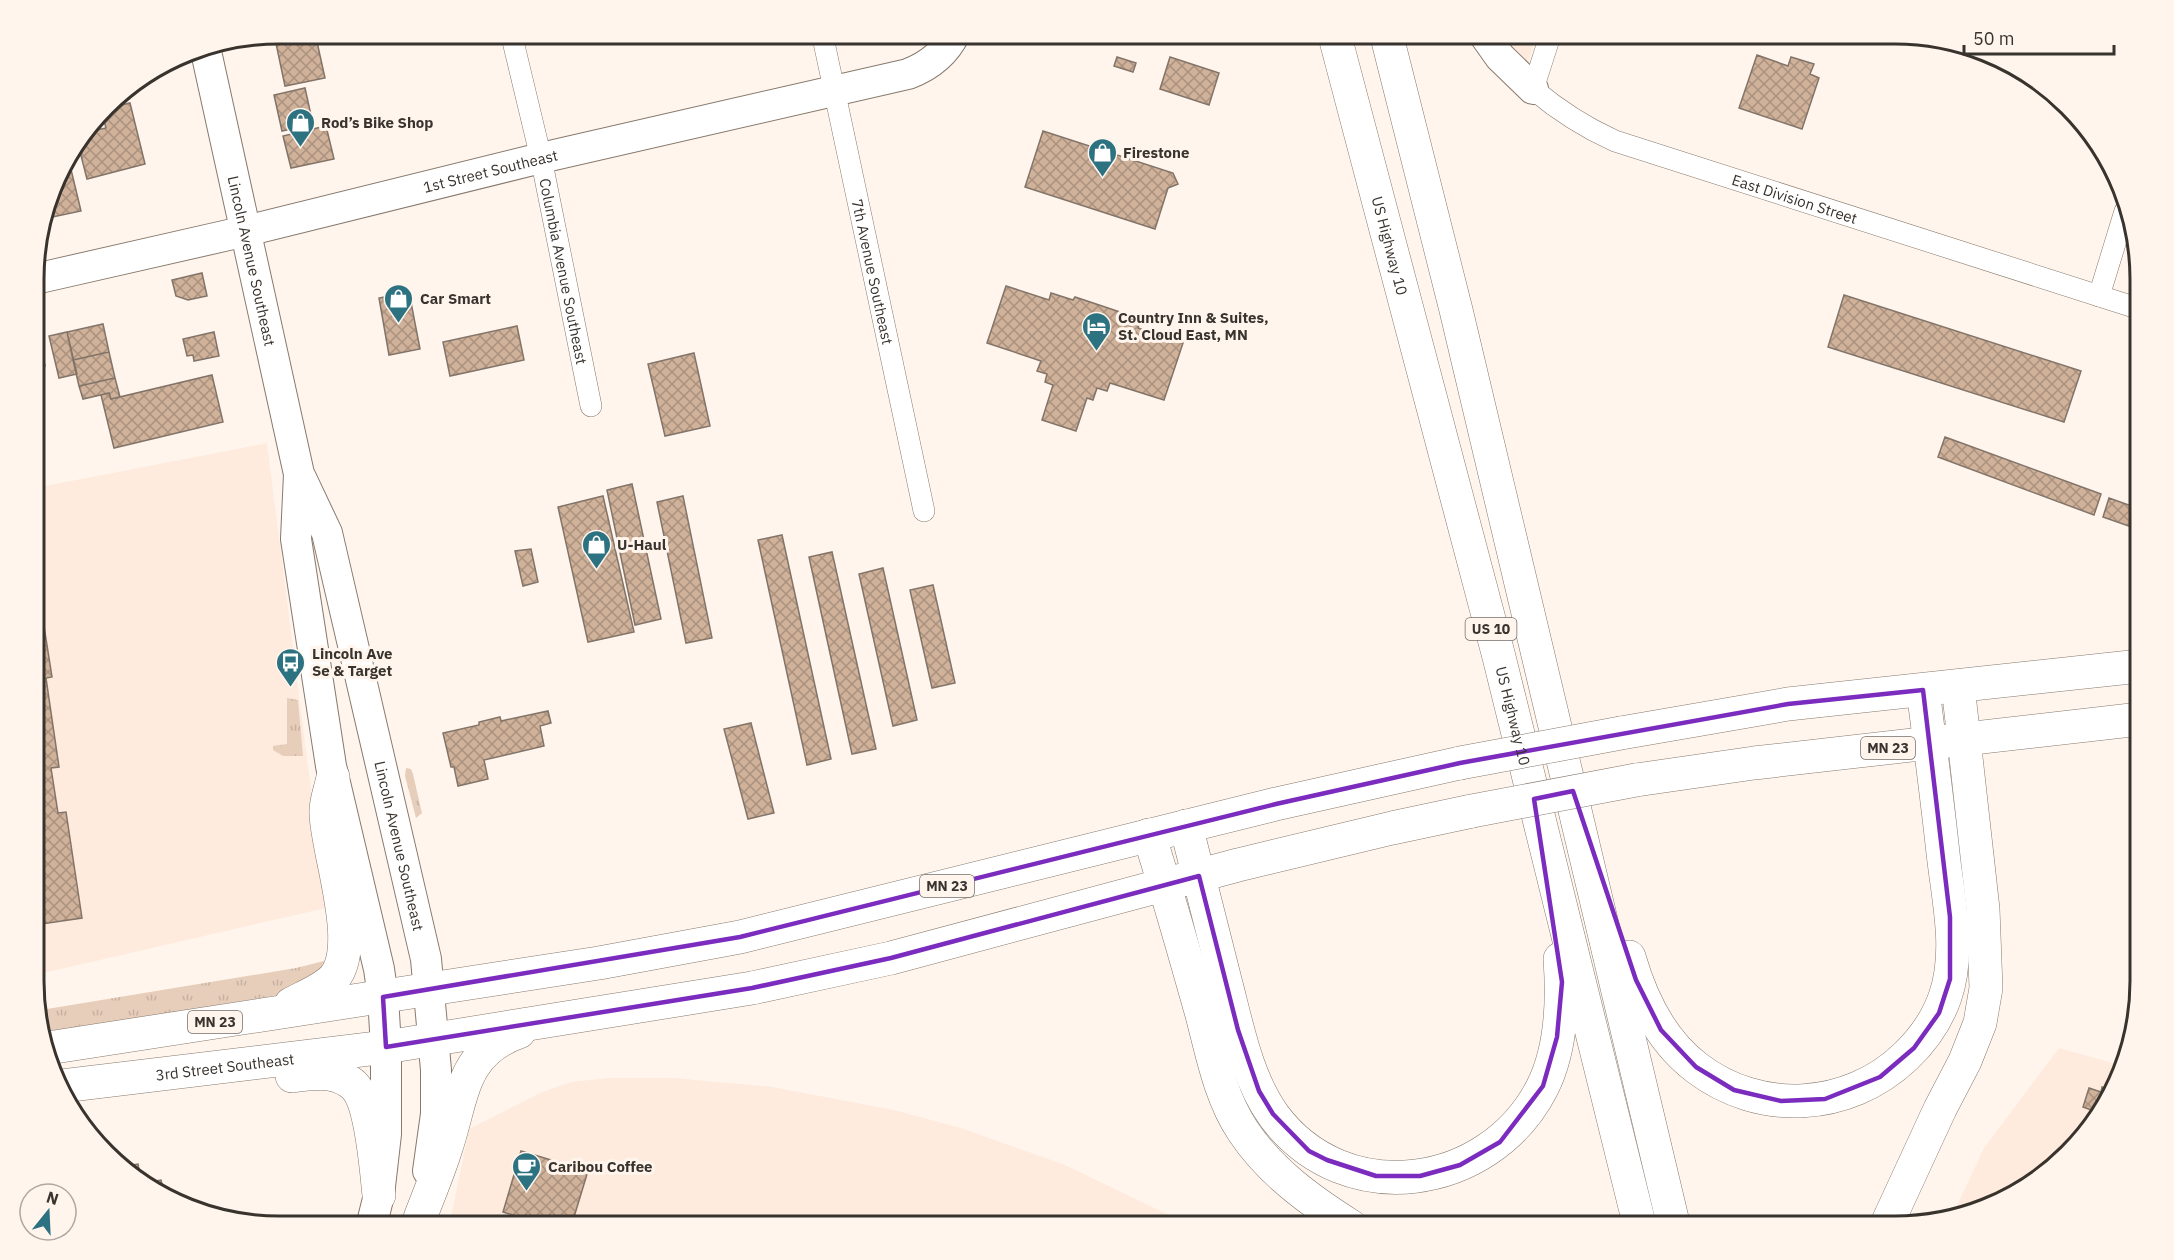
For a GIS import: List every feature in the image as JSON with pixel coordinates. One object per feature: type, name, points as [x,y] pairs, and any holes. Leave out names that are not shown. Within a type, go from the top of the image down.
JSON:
[{"type":"highway","name":"US Highway 10","points":[[1337,44],[1499,657],[1637,1216]]},
{"type":"highway","name":"US 10","points":[[1389,44],[1456,310],[1671,1216]]},
{"type":"highway","name":"MN 23","points":[[53,1047],[598,963],[740,937],[1276,804],[1460,763],[1621,733],[1788,704],[2130,667]]},
{"type":"highway","points":[[1891,1216],[1940,1109],[1965,1061],[1980,1023],[1986,988],[1983,909],[1958,686]]},
{"type":"highway","points":[[1568,777],[1636,980],[1661,1030],[1696,1068],[1734,1090],[1781,1101],[1803,1102],[1844,1095],[1881,1077],[1899,1063],[1919,1041],[1939,1013],[1950,979],[1952,939],[1923,690]]},
{"type":"highway","name":"MN 23","points":[[386,1047],[752,988],[868,963],[1392,828],[1636,780],[1754,763],[2130,719]]},
{"type":"highway","points":[[279,1012],[332,981],[340,968],[345,947],[344,918],[329,846],[325,811],[333,777]]},
{"type":"highway","points":[[1186,826],[1238,1030],[1259,1091],[1287,1131],[1309,1150],[1327,1161],[1351,1170],[1398,1178],[1420,1176],[1460,1165],[1500,1142],[1516,1125],[1543,1086],[1557,1037],[1562,982],[1542,830]]},
{"type":"highway","points":[[1149,835],[1214,1060],[1227,1099],[1242,1130],[1288,1182],[1335,1216]]},
{"type":"highway","points":[[421,1216],[446,1148],[466,1078],[475,1061],[503,1037],[553,1019]]},
{"type":"highway","name":"3rd Street Southeast","points":[[68,1085],[386,1047]]},
{"type":"highway","points":[[124,1078],[175,1088],[316,1073],[340,1077],[351,1082],[359,1090],[370,1124],[379,1195]]},
{"type":"street","name":"Columbia Avenue Southeast","points":[[514,44],[541,158],[591,406]]},
{"type":"street","name":"7th Avenue Southeast","points":[[825,44],[924,511]]},
{"type":"street","name":"1st Street Southeast","points":[[44,277],[246,231],[541,158],[908,74],[923,68],[947,44]]},
{"type":"street","name":"East Division Street","points":[[1491,44],[1500,57],[1533,89],[1573,120],[1615,141],[2130,306]]},
{"type":"street","points":[[1533,89],[1547,44]]},
{"type":"street","name":"Lincoln Avenue Southeast","points":[[207,55],[299,474],[327,533],[426,959],[435,1039],[436,1114],[420,1216]]},
{"type":"street","points":[[2099,297],[2123,217]]},
{"type":"street","name":"Lincoln Avenue Southeast","points":[[299,474],[296,539],[333,777],[379,969],[382,997],[386,1047],[386,1134],[379,1195],[374,1216]]},
{"type":"highlighted area","points":[[1923,690],[1950,917],[1950,979],[1939,1013],[1914,1048],[1880,1077],[1825,1099],[1781,1101],[1734,1090],[1696,1067],[1661,1030],[1636,980],[1573,791],[1534,799],[1562,982],[1557,1037],[1543,1086],[1500,1142],[1460,1165],[1420,1176],[1376,1176],[1327,1160],[1309,1151],[1273,1114],[1259,1091],[1238,1030],[1199,876],[891,958],[752,988],[386,1047],[383,997],[740,937],[1276,804],[1460,763],[1788,704]]},
{"type":"shaded area","points":[[1506,44],[1534,44],[1527,66]]},
{"type":"shaded area","points":[[267,443],[326,908],[44,973],[44,486]]},
{"type":"shaded area","points":[[2059,1048],[2116,1064],[2091,1112],[2072,1137],[2051,1158],[2026,1177],[2000,1192],[1955,1209],[1984,1148]]},
{"type":"shaded area","points":[[608,1078],[674,1078],[772,1087],[894,1110],[961,1128],[1065,1165],[1171,1216],[451,1216],[469,1129],[542,1092],[571,1082]]},
{"type":"green space","points":[[287,698],[298,700],[303,756],[283,756],[273,750],[273,746],[287,744]]},
{"type":"green space","points":[[406,768],[411,769],[413,774],[422,813],[416,818],[405,776]]},
{"type":"green space","points":[[324,961],[329,965],[291,993],[49,1033],[46,1009],[296,968]]},
{"type":"building","points":[[276,44],[317,44],[325,78],[285,86]]},
{"type":"building","points":[[1757,55],[1788,66],[1791,57],[1814,64],[1810,74],[1819,78],[1802,129],[1739,108]]},
{"type":"building","points":[[1117,57],[1136,63],[1133,72],[1114,66]]},
{"type":"building","points":[[1170,57],[1219,73],[1209,105],[1160,89]]},
{"type":"building","points":[[305,88],[313,124],[282,131],[274,95]]},
{"type":"building","points":[[130,103],[145,164],[87,179],[80,153],[96,130],[106,128],[104,121],[119,106]]},
{"type":"building","points":[[326,126],[334,159],[291,168],[283,136]]},
{"type":"building","name":"Firestone","points":[[1043,131],[1173,173],[1178,184],[1168,188],[1155,229],[1025,187]]},
{"type":"building","points":[[71,169],[81,211],[51,217]]},
{"type":"building","points":[[202,273],[207,296],[188,300],[176,296],[172,280]]},
{"type":"building","name":"Country Inn & Suites, St. Cloud East, MN","points":[[1006,286],[1049,300],[1051,293],[1073,300],[1075,297],[1120,312],[1119,315],[1140,322],[1138,328],[1183,343],[1164,400],[1110,383],[1107,391],[1097,388],[1093,400],[1087,398],[1076,431],[1042,420],[1053,385],[1045,382],[1047,374],[1037,371],[1041,361],[987,343]]},
{"type":"building","name":"Car Smart","points":[[409,292],[420,349],[389,355],[379,298]]},
{"type":"building","points":[[1844,295],[2081,371],[2064,422],[1828,347]]},
{"type":"building","points":[[103,324],[109,352],[73,360],[67,332]]},
{"type":"building","points":[[517,326],[524,360],[450,376],[443,342]]},
{"type":"building","points":[[67,332],[77,374],[59,378],[49,336]]},
{"type":"building","points":[[214,332],[219,356],[194,361],[193,355],[187,356],[183,339]]},
{"type":"building","points":[[109,352],[115,378],[79,386],[73,360]]},
{"type":"building","points":[[694,353],[710,426],[665,436],[648,364]]},
{"type":"building","points":[[212,375],[223,422],[114,448],[101,395],[109,393],[111,399]]},
{"type":"building","points":[[115,378],[120,397],[111,399],[109,393],[83,399],[79,386]]},
{"type":"building","points":[[1945,437],[2101,494],[2094,515],[1938,457]]},
{"type":"building","points":[[632,484],[661,619],[635,625],[607,490]]},
{"type":"building","name":"U-Haul","points":[[603,496],[634,632],[588,642],[558,507]]},
{"type":"building","points":[[683,496],[712,638],[686,643],[657,502]]},
{"type":"building","points":[[2109,498],[2130,505],[2130,526],[2103,517]]},
{"type":"building","points":[[782,535],[831,759],[807,765],[758,540]]},
{"type":"building","points":[[531,549],[538,582],[523,586],[515,551]]},
{"type":"building","points":[[832,552],[876,749],[852,754],[809,557]]},
{"type":"building","points":[[883,568],[917,720],[893,726],[859,574]]},
{"type":"building","points":[[933,585],[955,683],[932,688],[910,590]]},
{"type":"building","points":[[44,626],[52,677],[46,678],[59,767],[51,768],[58,813],[66,812],[82,918],[44,924]]},
{"type":"building","points":[[548,711],[551,723],[540,726],[544,746],[484,760],[488,779],[458,786],[443,733],[479,725],[479,722],[500,717],[501,721]]},
{"type":"building","points":[[751,723],[774,813],[748,819],[724,729]]},
{"type":"building","points":[[2102,1087],[2105,1088],[2092,1110],[2083,1107],[2089,1088],[2101,1092]]},
{"type":"building","points":[[521,1151],[588,1171],[574,1216],[516,1216],[503,1212]]},
{"type":"building","points":[[138,1164],[139,1171],[135,1168],[132,1165]]},
{"type":"place","name":"Rod’s Bike Shop","points":[[300,148]]},
{"type":"place","name":"Firestone","points":[[1102,178]]},
{"type":"place","name":"Car Smart","points":[[399,324]]},
{"type":"place","name":"Country Inn & Suites, St. Cloud East, MN","points":[[1097,352]]},
{"type":"place","name":"U-Haul","points":[[596,570]]},
{"type":"place","name":"Lincoln Ave Se & Target","points":[[291,688]]},
{"type":"place","name":"Caribou Coffee","points":[[527,1192]]}]
